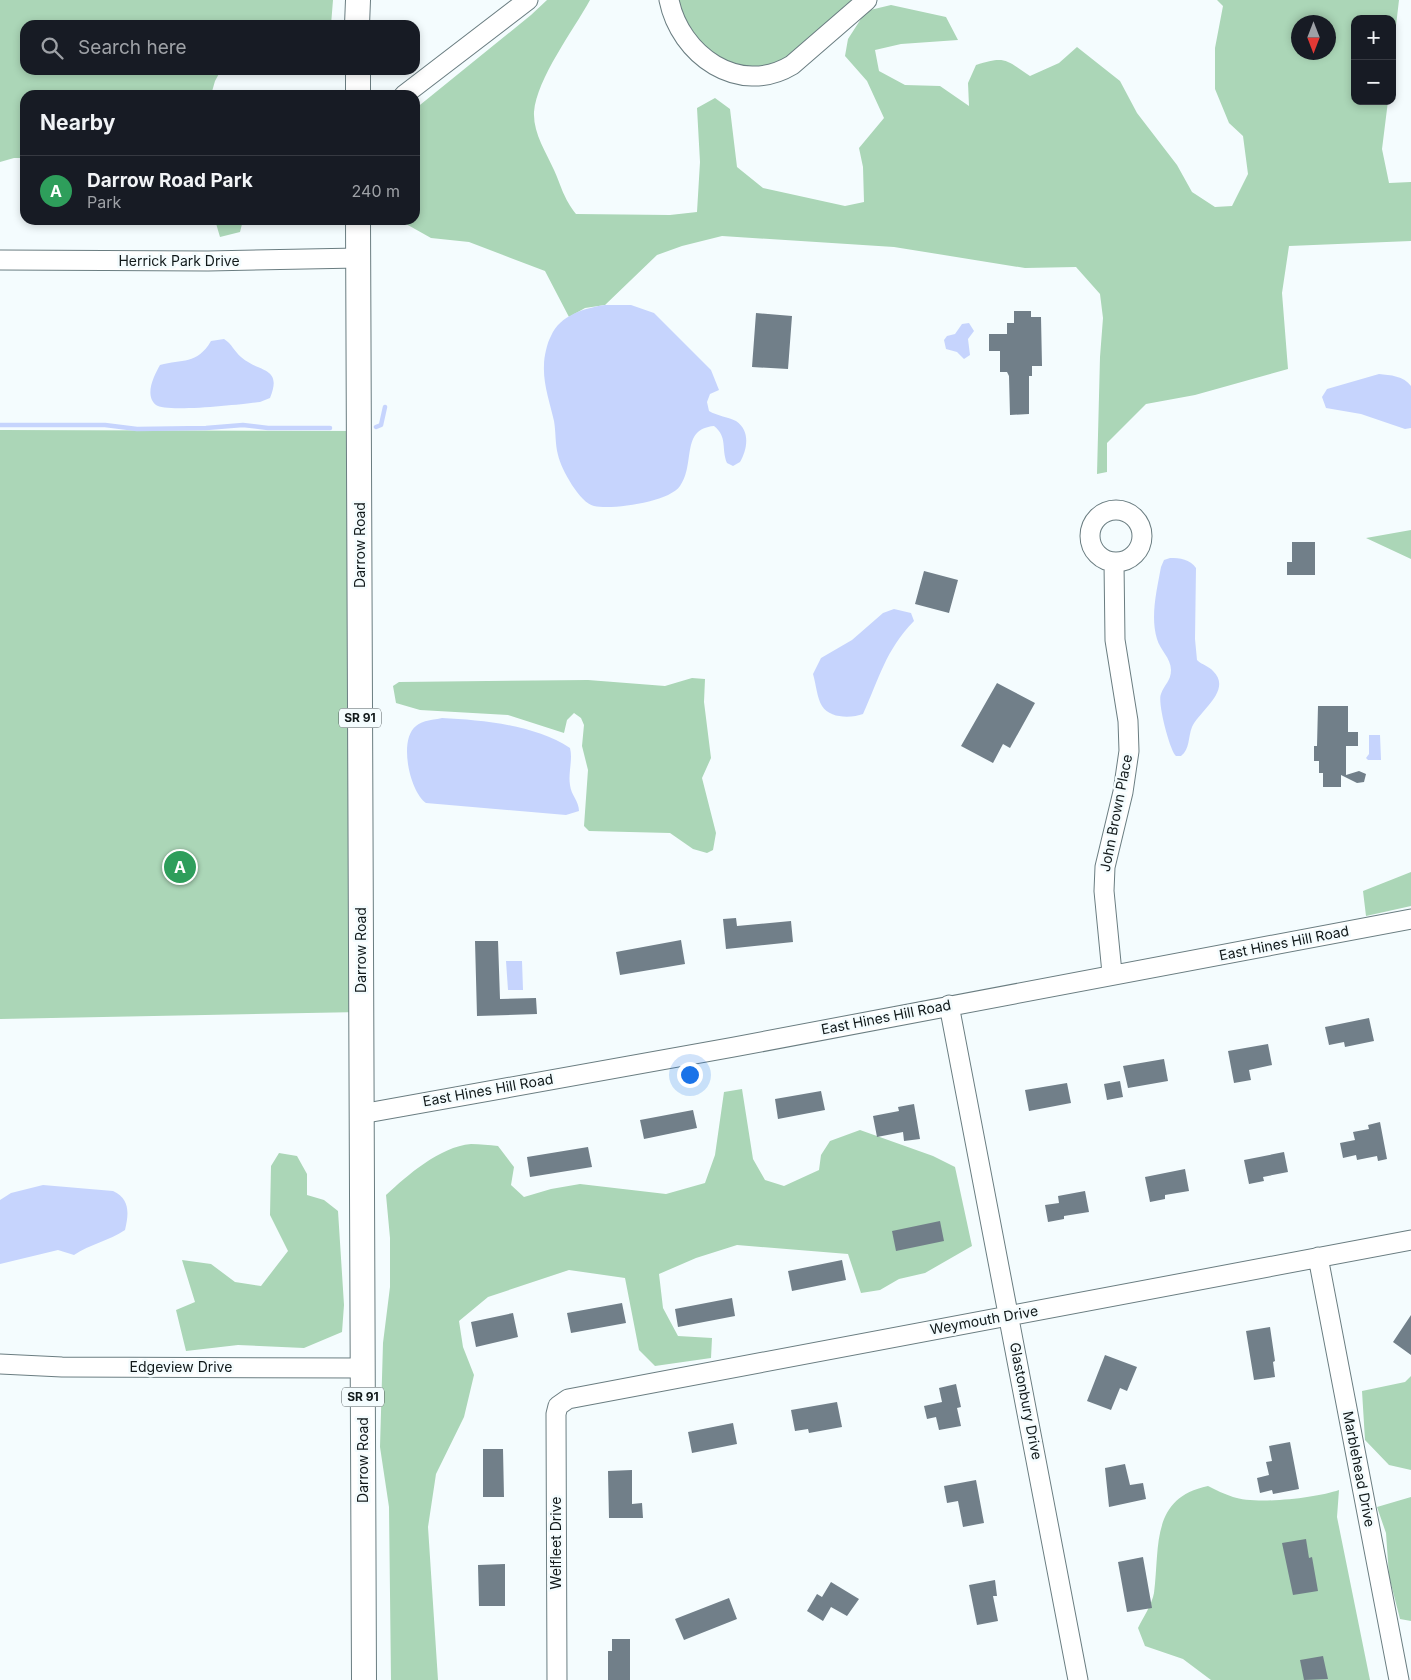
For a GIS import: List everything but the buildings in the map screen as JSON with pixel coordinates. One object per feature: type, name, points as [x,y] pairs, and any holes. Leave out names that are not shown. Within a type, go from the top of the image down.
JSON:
[{"type":"main road","points":[[357,20],[358,0]]},
{"type":"main road","points":[[358,75],[358,90]]},
{"type":"main road","name":"Darrow Road","points":[[358,225],[360,1114],[364,1680]]},
{"type":"street","points":[[411,90],[528,0]]},
{"type":"street","points":[[668,0],[675,22],[695,50],[710,64],[724,71],[753,76],[780,72],[792,65],[867,0]]},
{"type":"street","name":"Herrick Park Drive","points":[[0,260],[208,261],[358,258]]},
{"type":"street","name":"John Brown Place","points":[[1112,974],[1104,891],[1105,867],[1123,792],[1129,752],[1128,721],[1115,640],[1114,562]]},
{"type":"street","name":"East Hines Hill Road","points":[[360,1114],[734,1047],[1112,974],[1411,919]]},
{"type":"street","name":"Glastonbury Drive","points":[[950,1005],[1078,1680]]},
{"type":"street","name":"Weymouth Drive","points":[[558,1406],[568,1399],[878,1339],[1010,1317],[1411,1240]]},
{"type":"street","name":"Marblehead Drive","points":[[1318,1257],[1399,1680]]},
{"type":"street","name":"Edgeview Drive","points":[[0,1364],[62,1367],[363,1368]]},
{"type":"street","name":"Welfleet Drive","points":[[556,1680],[556,1414],[558,1406]]},
{"type":"green space","points":[[0,0],[333,0],[331,20],[20,20],[20,75],[218,75],[212,90],[20,90],[20,158],[0,162]]},
{"type":"green space","points":[[547,0],[590,0],[549,70],[537,99],[534,112],[534,120],[541,142],[565,197],[576,214],[670,215],[697,212],[700,162],[697,108],[715,98],[730,109],[737,167],[763,188],[845,206],[864,202],[863,167],[859,148],[884,118],[867,81],[845,56],[848,39],[866,11],[891,5],[946,17],[958,40],[901,44],[875,50],[879,71],[905,85],[940,86],[969,106],[968,83],[976,65],[999,60],[1004,61],[1030,76],[1059,63],[1077,47],[1120,81],[1137,113],[1177,165],[1192,192],[1215,207],[1232,206],[1248,174],[1243,136],[1229,123],[1215,89],[1215,48],[1223,6],[1217,0],[1399,0],[1396,26],[1396,15],[1351,15],[1351,105],[1388,105],[1382,149],[1389,183],[1411,182],[1411,241],[1289,246],[1282,293],[1288,369],[1195,395],[1146,404],[1107,443],[1107,472],[1097,474],[1103,318],[1100,294],[1076,267],[1025,268],[894,247],[722,236],[682,246],[657,255],[605,305],[585,308],[569,317],[545,271],[469,242],[431,238],[408,225],[420,225],[420,105]]},
{"type":"green space","points":[[676,0],[858,0],[784,65],[751,69],[724,65],[690,31]]},
{"type":"green space","points":[[216,225],[242,225],[240,232],[220,237]]},
{"type":"green space","points":[[0,430],[359,431],[361,1012],[0,1019]]},
{"type":"green space","points":[[1411,530],[1411,559],[1366,538]]},
{"type":"green space","points":[[692,678],[705,679],[704,702],[711,758],[702,778],[716,833],[713,850],[707,853],[693,849],[670,833],[589,831],[584,826],[588,770],[582,746],[584,725],[581,718],[574,713],[567,720],[564,733],[508,715],[420,710],[396,703],[393,686],[399,682],[588,680],[665,686]]},
{"type":"green space","points":[[1411,872],[1411,906],[1366,916],[1363,891]]},
{"type":"green space","points":[[742,1089],[753,1159],[765,1180],[784,1186],[819,1170],[821,1155],[830,1141],[860,1130],[933,1156],[955,1167],[972,1246],[925,1273],[899,1279],[880,1290],[861,1293],[848,1254],[737,1245],[696,1258],[659,1274],[663,1308],[678,1336],[712,1338],[711,1358],[655,1366],[639,1350],[625,1278],[569,1270],[488,1297],[459,1321],[463,1347],[474,1375],[464,1417],[436,1474],[428,1527],[438,1680],[391,1680],[389,1507],[380,1447],[383,1343],[390,1287],[390,1238],[386,1195],[414,1171],[436,1156],[447,1150],[471,1144],[498,1146],[514,1167],[511,1185],[524,1197],[551,1189],[580,1184],[666,1194],[705,1183],[715,1155],[724,1092]]},
{"type":"green space","points":[[279,1153],[297,1156],[307,1174],[307,1195],[324,1200],[338,1211],[344,1305],[342,1332],[304,1348],[238,1345],[186,1351],[176,1310],[195,1302],[182,1260],[211,1264],[235,1282],[261,1286],[288,1251],[270,1215],[271,1166]]},
{"type":"green space","points":[[1411,1376],[1411,1470],[1389,1465],[1365,1440],[1362,1391],[1405,1382]]},
{"type":"green space","points":[[1208,1486],[1233,1497],[1256,1500],[1301,1498],[1339,1490],[1337,1517],[1370,1680],[1211,1680],[1183,1659],[1145,1646],[1138,1628],[1153,1597],[1158,1542],[1167,1513],[1176,1501],[1189,1492]]},
{"type":"green space","points":[[1411,1497],[1411,1621],[1400,1619],[1389,1576],[1386,1533],[1377,1507]]},
{"type":"water","points":[[605,305],[631,305],[654,313],[711,370],[719,390],[710,394],[707,402],[709,411],[730,418],[741,425],[746,435],[746,446],[740,462],[733,466],[727,463],[723,439],[714,426],[703,429],[697,434],[690,449],[685,477],[674,492],[640,504],[614,507],[594,506],[583,499],[567,476],[558,455],[554,421],[544,372],[545,358],[550,339],[560,323],[581,311]]},
{"type":"water","points":[[969,323],[974,331],[968,339],[970,355],[964,359],[957,352],[946,349],[944,340],[947,336],[955,334],[962,324]]},
{"type":"water","points":[[224,339],[241,357],[271,375],[273,388],[270,398],[260,402],[174,408],[156,405],[152,401],[151,385],[160,365],[195,358],[206,349],[211,341]]},
{"type":"water","points":[[1379,374],[1401,378],[1411,386],[1411,428],[1405,429],[1361,414],[1326,408],[1322,397],[1327,389]]},
{"type":"water","points":[[1170,558],[1188,561],[1196,568],[1195,639],[1197,660],[1213,671],[1218,678],[1219,686],[1213,700],[1192,727],[1187,746],[1181,756],[1176,756],[1173,752],[1162,716],[1160,699],[1170,677],[1171,666],[1160,647],[1154,622],[1161,567],[1164,560]]},
{"type":"water","points":[[894,609],[911,613],[914,621],[896,643],[879,676],[863,714],[847,717],[830,713],[820,703],[813,674],[821,658],[852,640],[883,613]]},
{"type":"water","points":[[442,718],[508,725],[541,734],[570,748],[570,785],[579,811],[566,815],[426,803],[420,797],[411,777],[408,766],[408,742],[416,726],[425,721]]},
{"type":"water","points":[[1369,735],[1380,735],[1381,760],[1368,760],[1366,758],[1369,754]]},
{"type":"water","points":[[506,961],[522,961],[523,990],[508,990]]},
{"type":"water","points":[[43,1185],[113,1191],[119,1194],[127,1207],[125,1230],[74,1255],[58,1250],[0,1264],[0,1200],[11,1193]]},
{"type":"waterway","points":[[376,427],[381,425],[385,407]]},
{"type":"waterway","points":[[0,425],[105,425],[137,429],[206,428],[243,425],[268,428],[330,428]]},
{"type":"place","name":"Darrow Road Park","points":[[180,867]]}]
